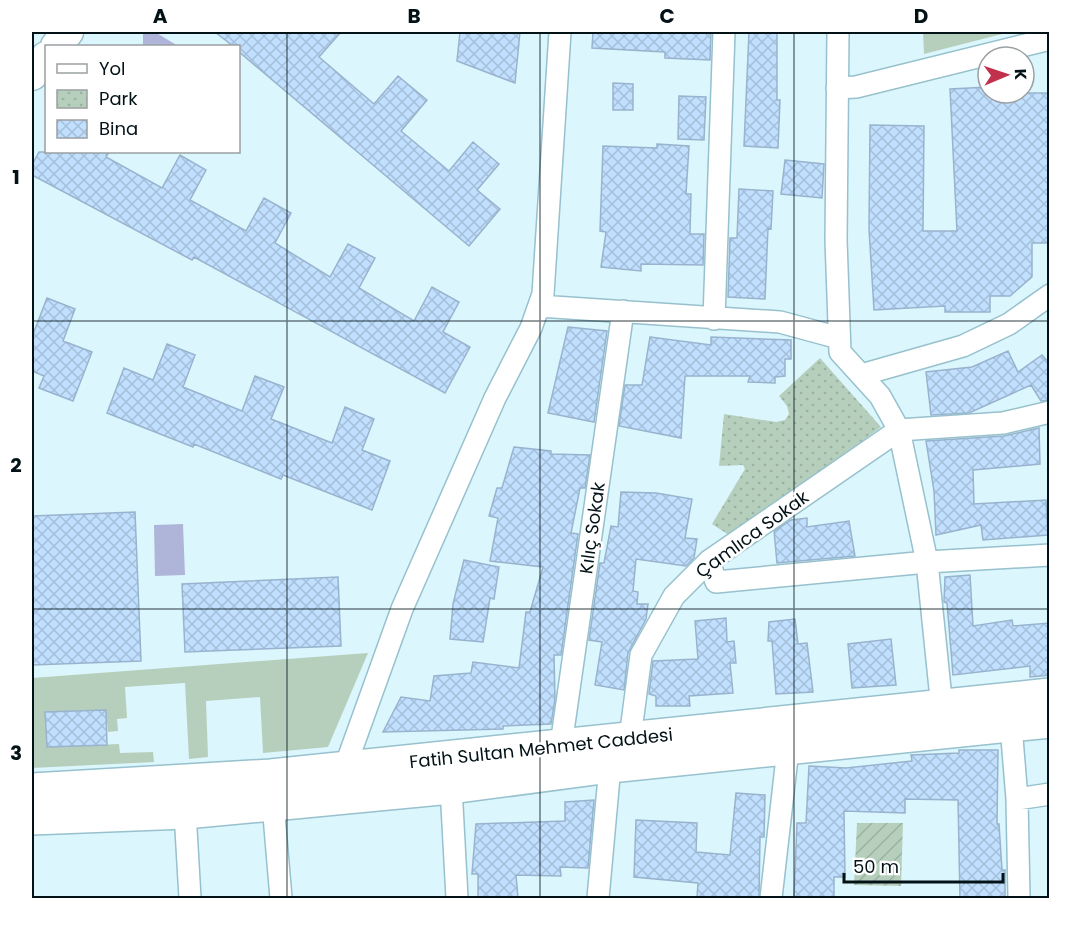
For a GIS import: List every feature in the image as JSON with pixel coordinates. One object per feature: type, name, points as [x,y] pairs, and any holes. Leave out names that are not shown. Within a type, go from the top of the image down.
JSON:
[{"type":"main road","name":"Fatih Sultan Mehmet Caddesi","points":[[185,812],[451,787],[610,766],[788,749],[943,720],[1050,695]]},
{"type":"main road","name":"Fatih Sultan Mehmet Caddesi","points":[[32,789],[183,783],[344,770],[630,738],[943,720],[1011,726],[1050,721]]},
{"type":"main road","points":[[32,818],[185,812]]},
{"type":"street","points":[[57,45],[68,32]]},
{"type":"street","points":[[344,770],[402,609],[543,294],[560,32]]},
{"type":"street","points":[[714,318],[724,32]]},
{"type":"street","points":[[838,32],[836,240],[840,352],[880,396],[899,430],[927,562],[943,720]]},
{"type":"street","points":[[837,88],[856,87],[1050,39]]},
{"type":"street","points":[[32,75],[45,58]]},
{"type":"street","points":[[861,375],[963,346],[1008,324],[1050,295]]},
{"type":"street","points":[[539,306],[780,322],[839,338]]},
{"type":"street","name":"Kılıç Sokak","points":[[561,745],[623,311]]},
{"type":"street","points":[[899,430],[1004,423],[1049,413]]},
{"type":"street","name":"Çamlıca Sokak","points":[[630,738],[640,655],[674,596],[709,561],[899,430]]},
{"type":"street","points":[[709,561],[717,582],[927,562],[1050,555]]},
{"type":"street","points":[[1011,726],[1017,798],[1019,898]]},
{"type":"street","points":[[771,898],[788,749]]},
{"type":"street","points":[[598,898],[610,766]]},
{"type":"street","points":[[451,787],[457,898]]},
{"type":"street","points":[[1017,798],[1050,794]]},
{"type":"street","points":[[273,804],[281,898]]},
{"type":"street","points":[[185,812],[190,898]]},
{"type":"green space","points":[[923,32],[1010,32],[924,54]]},
{"type":"green space","points":[[820,358],[881,427],[732,537],[712,524],[745,469],[743,465],[719,466],[724,414],[776,422],[785,420],[789,414],[787,406],[779,396]]},
{"type":"green space","points":[[368,653],[328,747],[263,753],[260,697],[206,701],[208,757],[189,759],[185,683],[125,687],[127,718],[117,719],[118,731],[108,732],[106,710],[46,712],[47,747],[119,744],[120,753],[153,752],[154,762],[32,768],[32,678]]},
{"type":"green space","points":[[857,823],[903,823],[901,886],[854,885]]},
{"type":"water","points":[[143,32],[155,32],[176,45],[143,45]]},
{"type":"water","points":[[183,524],[185,575],[155,576],[154,525]]},
{"type":"building","points":[[215,32],[341,32],[319,57],[374,104],[398,76],[427,100],[401,131],[449,171],[473,142],[499,164],[477,190],[500,209],[469,246],[240,53],[240,45],[232,45]]},
{"type":"building","points":[[460,32],[520,32],[515,83],[457,61]]},
{"type":"building","points":[[593,32],[711,32],[710,60],[665,58],[665,52],[592,48]]},
{"type":"building","points":[[749,32],[777,32],[777,100],[780,100],[778,148],[744,146]]},
{"type":"building","points":[[613,83],[633,84],[633,110],[613,110]]},
{"type":"building","points":[[976,88],[976,105],[1036,105],[1036,93],[1050,93],[1050,243],[1032,243],[1032,277],[1010,296],[990,296],[990,312],[945,312],[945,306],[874,310],[869,229],[870,125],[924,126],[923,231],[957,231],[950,89]]},
{"type":"building","points":[[679,96],[706,97],[704,140],[678,139]]},
{"type":"building","points":[[657,144],[689,146],[686,194],[691,194],[690,234],[704,234],[703,265],[641,264],[641,271],[601,267],[606,232],[600,231],[603,146],[657,148]]},
{"type":"building","points":[[39,152],[108,153],[106,157],[162,188],[180,155],[206,170],[190,200],[246,231],[264,198],[291,213],[275,243],[330,277],[348,244],[375,258],[359,288],[414,321],[432,287],[459,302],[443,332],[470,347],[445,393],[194,257],[192,260],[32,175],[32,165]]},
{"type":"building","points":[[785,160],[824,164],[822,198],[781,194]]},
{"type":"building","points":[[739,189],[773,191],[771,229],[768,228],[765,299],[728,297],[730,238],[737,238]]},
{"type":"building","points":[[47,298],[75,309],[63,341],[92,352],[73,401],[39,388],[44,376],[32,371],[32,337]]},
{"type":"building","points":[[568,327],[607,331],[594,422],[548,413]]},
{"type":"building","points":[[650,337],[711,345],[711,337],[791,340],[791,359],[785,359],[785,376],[775,377],[775,383],[748,382],[750,376],[685,376],[681,438],[619,426],[625,385],[642,385]]},
{"type":"building","points":[[167,344],[195,355],[183,387],[242,411],[255,376],[284,387],[271,419],[332,443],[345,407],[374,419],[362,450],[390,461],[372,510],[283,475],[281,479],[194,444],[193,447],[107,413],[124,368],[153,380]]},
{"type":"building","points":[[1008,351],[1018,372],[1042,355],[1050,364],[1050,400],[1041,401],[1031,385],[969,413],[931,415],[926,372],[972,367]]},
{"type":"building","points":[[1039,428],[1040,464],[973,470],[974,504],[1046,500],[1048,535],[983,540],[981,525],[936,535],[934,491],[926,441],[1004,436]]},
{"type":"building","points":[[514,447],[551,451],[551,454],[590,455],[585,488],[580,488],[571,533],[578,534],[561,655],[554,655],[555,699],[551,724],[503,726],[503,729],[383,732],[401,697],[430,701],[434,676],[471,673],[473,662],[519,668],[526,612],[530,612],[543,567],[490,561],[498,518],[489,516],[497,488],[502,488]]},
{"type":"building","points":[[621,492],[656,493],[692,499],[685,538],[697,539],[694,558],[686,566],[636,559],[633,591],[638,592],[637,604],[648,604],[646,619],[628,653],[624,690],[595,685],[602,642],[589,640],[600,563],[604,563],[611,526],[618,527]]},
{"type":"building","points":[[135,512],[141,661],[32,665],[32,516]]},
{"type":"building","points":[[807,518],[807,527],[849,521],[855,556],[777,563],[774,531],[791,520]]},
{"type":"building","points":[[464,560],[499,567],[494,599],[490,598],[483,642],[450,639],[453,604]]},
{"type":"building","points":[[970,575],[973,626],[1012,620],[1013,626],[1050,623],[1050,675],[1030,677],[1030,666],[953,675],[947,603],[944,602],[945,577]]},
{"type":"building","points":[[338,577],[341,646],[185,652],[182,584]]},
{"type":"building","points":[[726,618],[727,642],[734,641],[736,663],[730,663],[733,693],[689,696],[690,706],[656,706],[656,696],[649,694],[653,661],[698,659],[695,621]]},
{"type":"building","points":[[795,619],[798,644],[807,643],[813,692],[776,694],[772,641],[768,641],[769,622]]},
{"type":"building","points":[[891,639],[896,685],[852,688],[848,644]]},
{"type":"building","points":[[106,710],[107,745],[47,747],[45,712]]},
{"type":"building","points":[[959,750],[998,750],[997,824],[999,824],[1002,870],[1005,870],[1005,898],[960,898],[958,800],[905,799],[905,813],[844,811],[845,877],[834,877],[834,898],[794,898],[797,823],[806,823],[809,766],[846,768],[912,761],[911,755],[959,753]]},
{"type":"building","points":[[736,793],[765,795],[764,837],[760,837],[759,898],[697,898],[698,883],[634,877],[636,820],[697,823],[696,852],[730,855]]},
{"type":"building","points":[[594,800],[588,868],[560,867],[561,876],[516,875],[518,898],[478,898],[478,874],[472,874],[476,824],[565,821],[565,802]]}]
